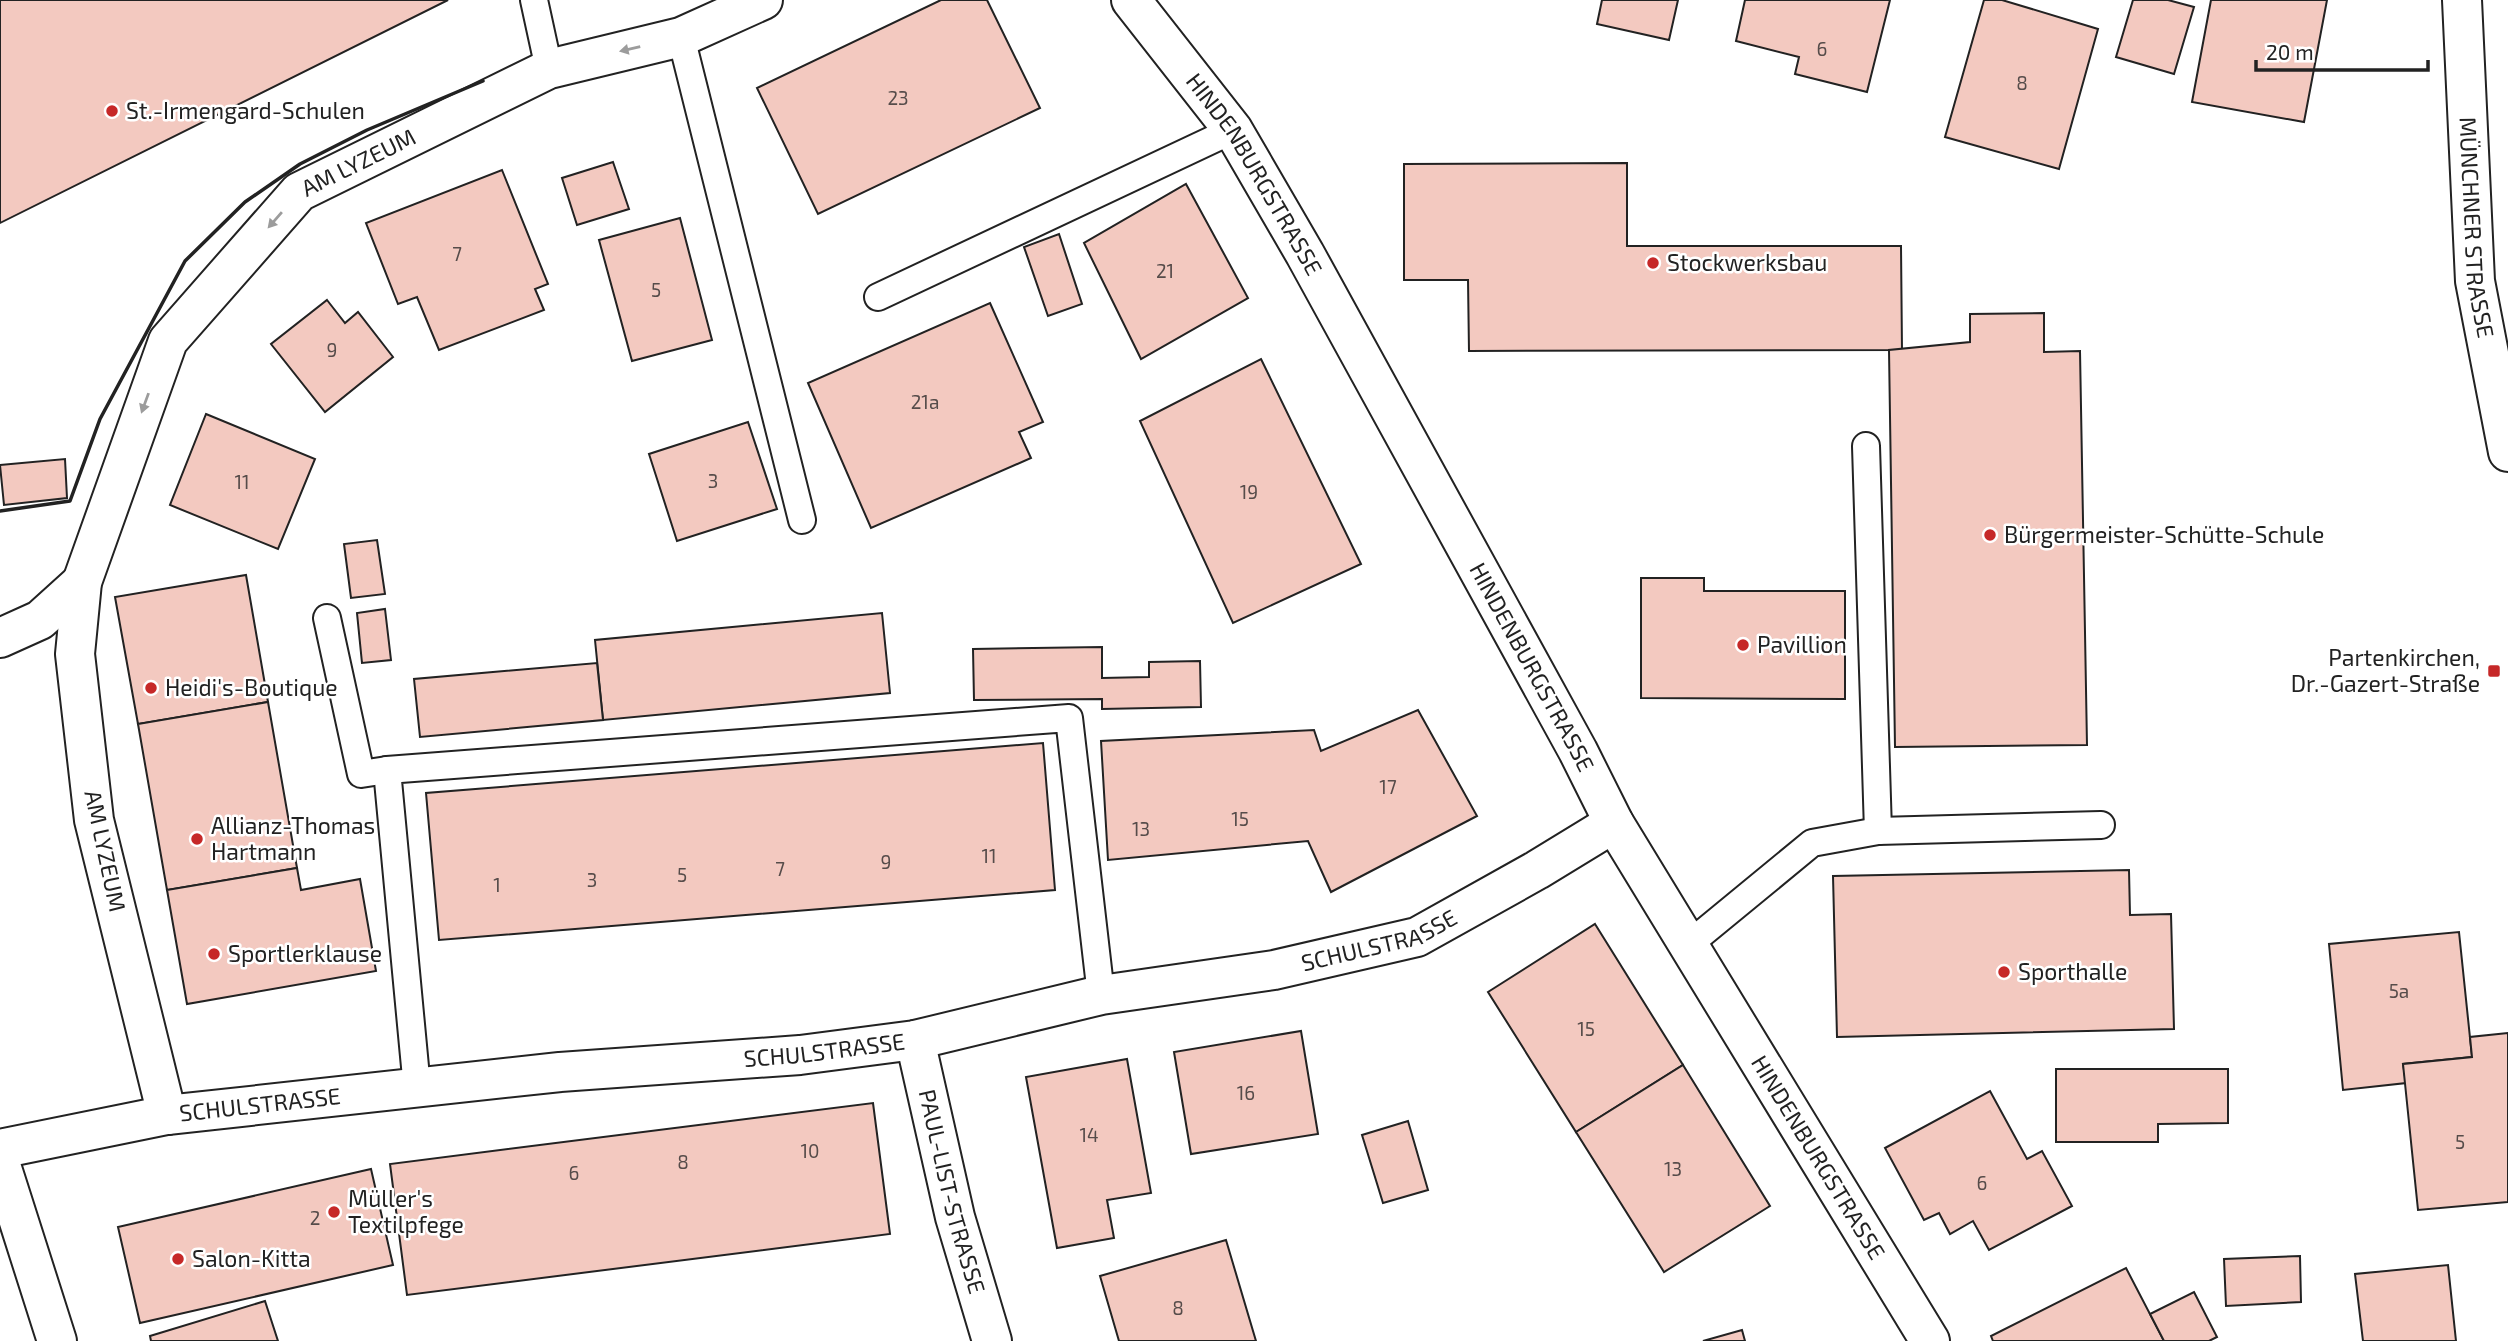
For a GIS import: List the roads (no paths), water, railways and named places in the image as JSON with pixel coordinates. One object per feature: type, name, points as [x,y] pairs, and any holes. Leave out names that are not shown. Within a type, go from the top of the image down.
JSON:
[{"type":"street","name":"AM LYZEUM","points":[[167,1115],[94,820],[75,654],[82,582],[168,341],[299,192],[549,69],[681,37],[762,0]]},
{"type":"street","name":"HINDENBURGSTRASSE","points":[[1130,0],[1233,130],[1578,751],[1614,823],[1930,1341]]},
{"type":"street","name":"MÜNCHNER STRASSE","points":[[2462,0],[2475,281],[2508,452]]},
{"type":"street","name":"AM LYZEUM","points":[[0,638],[40,620],[82,582]]},
{"type":"street","name":"SCHULSTRASSE","points":[[0,1149],[167,1115],[559,1072],[800,1055],[915,1040],[1101,995],[1274,970],[1417,937],[1537,870],[1614,823]]},
{"type":"street","name":"PAUL-LIST-STRASSE","points":[[915,1040],[955,1217],[992,1341]]},
{"type":"street","points":[[0,1162],[57,1341]]},
{"type":"lane","points":[[534,0],[549,69]]},
{"type":"lane","points":[[681,37],[802,520]]},
{"type":"lane","points":[[878,297],[1233,130]]},
{"type":"lane","points":[[1866,446],[1878,831]]},
{"type":"lane","points":[[327,618],[361,774],[1069,718],[1101,995]]},
{"type":"lane","points":[[387,770],[417,1088]]},
{"type":"lane","points":[[1688,945],[1812,843],[1878,831],[2101,825]]},
{"type":"place","name":"St.-Irmengard-Schulen","points":[[112,111]]},
{"type":"place","name":"Stockwerksbau","points":[[1653,263]]},
{"type":"place","name":"Bürgermeister-Schütte-Schule","points":[[1990,535]]},
{"type":"place","name":"Pavillion","points":[[1743,645]]},
{"type":"place","name":"Partenkirchen, Dr.-Gazert-Straße","points":[[2494,671]]},
{"type":"place","name":"Heidi's-Boutique","points":[[151,688]]},
{"type":"place","name":"Allianz-Thomas Hartmann","points":[[197,839]]},
{"type":"place","name":"Sportlerklause","points":[[214,954]]},
{"type":"place","name":"Sporthalle","points":[[2004,972]]},
{"type":"place","name":"Müller's Textilpfege","points":[[334,1212]]},
{"type":"place","name":"Salon-Kitta","points":[[178,1259]]}]
